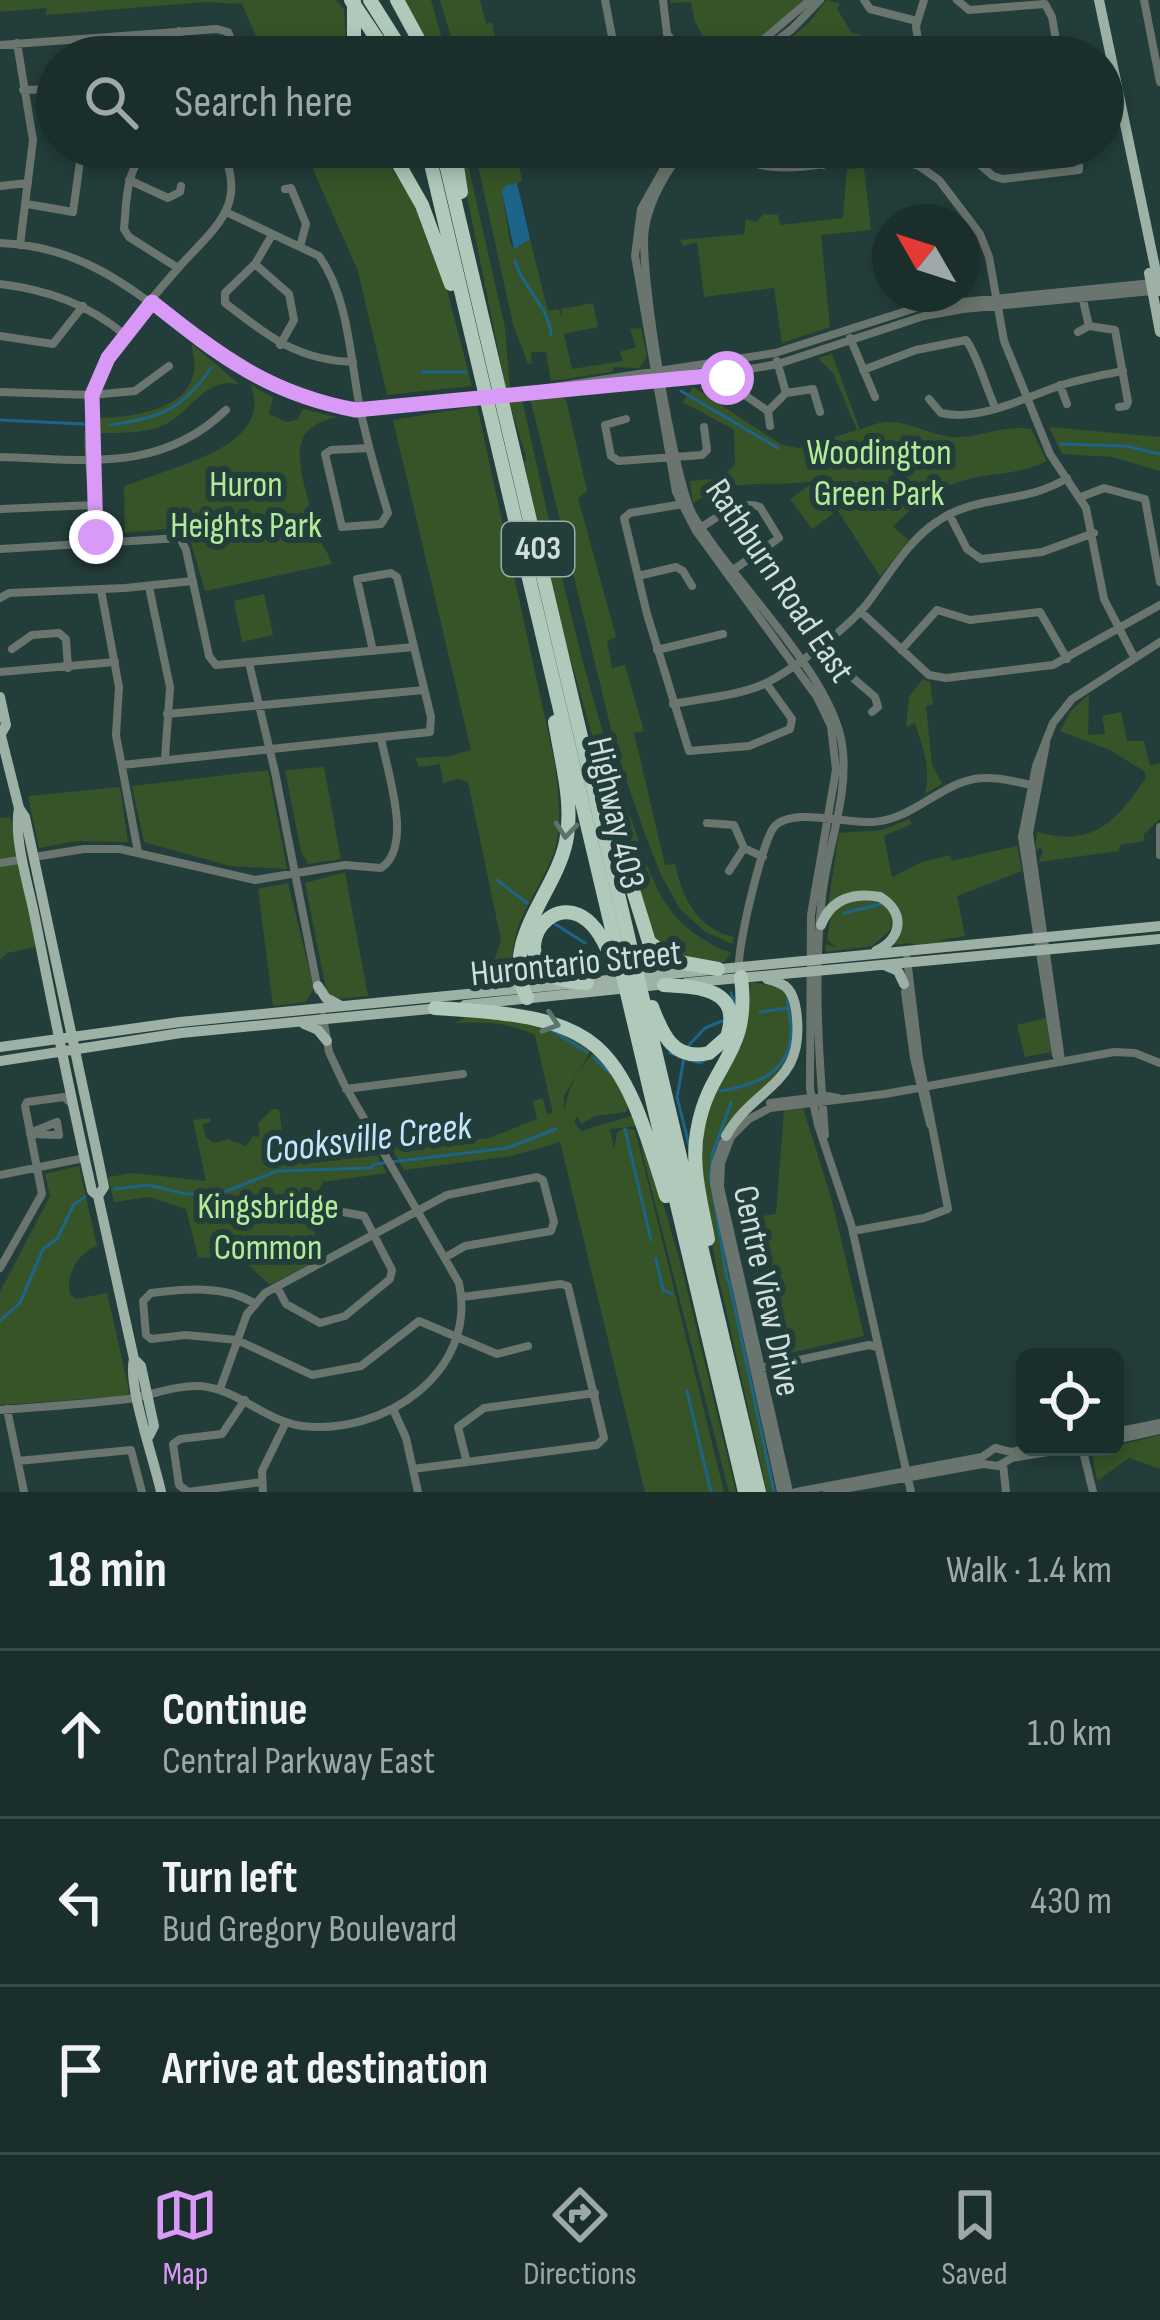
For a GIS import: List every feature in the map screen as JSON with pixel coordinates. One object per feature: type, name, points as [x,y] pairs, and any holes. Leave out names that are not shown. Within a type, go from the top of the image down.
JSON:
[{"type":"highway","points":[[353,0],[353,36]]},
{"type":"highway","points":[[353,0],[375,36]]},
{"type":"highway","points":[[370,0],[393,36]]},
{"type":"highway","points":[[397,0],[417,36]]},
{"type":"highway","points":[[400,168],[428,220],[462,317],[471,330]]},
{"type":"highway","name":"Highway 403","points":[[432,168],[471,330],[494,396],[572,696],[759,1492]]},
{"type":"highway","name":"Highway 403","points":[[447,168],[550,675],[572,753],[614,986],[745,1492]]},
{"type":"highway","points":[[457,168],[464,239]]},
{"type":"highway","points":[[525,994],[523,937],[558,867],[569,821],[550,675]]},
{"type":"highway","points":[[572,696],[582,714],[649,942],[670,959],[718,969]]},
{"type":"highway","points":[[587,983],[555,977],[538,963],[536,935],[553,915],[574,912],[593,922],[614,986]]},
{"type":"highway","points":[[713,1291],[695,1148],[703,1107],[742,1028],[740,960]]},
{"type":"highway","points":[[634,963],[672,1046],[694,1056],[719,1047],[730,1022],[720,997],[698,987],[656,983]]},
{"type":"highway","points":[[435,1008],[506,1012],[549,1021],[580,1035],[608,1057],[638,1109],[693,1280]]},
{"type":"main road","points":[[1100,0],[1107,36]]},
{"type":"main road","points":[[1124,120],[1157,287],[1160,332]]},
{"type":"main road","points":[[0,697],[6,725],[1,733],[19,808],[16,820],[69,1052],[83,1088],[104,1187],[98,1196]]},
{"type":"main road","points":[[26,859],[52,1003],[52,1031],[44,1040],[29,1043]]},
{"type":"main road","points":[[821,926],[839,900],[870,895],[885,899],[898,915],[896,936],[883,948],[862,954]]},
{"type":"main road","name":"Hurontario Street","points":[[830,963],[881,964],[970,944],[1042,945],[1160,926]]},
{"type":"main road","name":"Hurontario Street","points":[[656,983],[740,960],[808,974],[862,954],[906,959],[1160,939]]},
{"type":"main road","points":[[726,1136],[734,1121],[783,1078],[798,1041],[790,989],[740,960]]},
{"type":"main road","name":"Hurontario Street","points":[[0,1061],[181,1033],[301,1023],[344,1008],[656,983],[740,960]]},
{"type":"main road","points":[[881,964],[898,971],[904,983]]},
{"type":"main road","name":"Hurontario Street","points":[[0,1047],[179,1022],[435,1008],[587,983],[614,986]]},
{"type":"main road","points":[[318,986],[328,1000],[344,1008]]},
{"type":"main road","points":[[52,1003],[66,1038]]},
{"type":"main road","points":[[301,1023],[318,1030],[327,1041]]},
{"type":"main road","points":[[83,1088],[84,1055],[102,1047]]},
{"type":"main road","points":[[69,1052],[67,1075],[84,1158],[92,1191],[98,1196],[161,1492]]},
{"type":"main road","points":[[36,1056],[56,1059],[67,1075]]},
{"type":"street","points":[[605,0],[612,36]]},
{"type":"street","points":[[663,0],[669,36]]},
{"type":"street","points":[[864,0],[870,10],[917,21]]},
{"type":"street","points":[[918,36],[917,21],[924,0]]},
{"type":"street","points":[[957,0],[969,10],[1046,4],[1055,36]]},
{"type":"street","points":[[1144,0],[1160,82]]},
{"type":"street","points":[[779,36],[816,1]]},
{"type":"street","points":[[773,36],[798,19]]},
{"type":"street","points":[[111,36],[224,29],[228,36]]},
{"type":"street","points":[[178,31],[179,36]]},
{"type":"street","points":[[0,45],[36,42]]},
{"type":"street","points":[[17,43],[33,140],[20,244]]},
{"type":"street","points":[[22,90],[36,90]]},
{"type":"street","points":[[26,204],[73,212],[79,168]]},
{"type":"street","points":[[133,168],[125,234],[178,268]]},
{"type":"street","points":[[97,544],[92,395],[100,372],[178,268],[215,231],[232,189],[229,168]]},
{"type":"street","name":"Rathburn Road East","points":[[658,375],[637,282],[635,238],[646,196],[663,168]]},
{"type":"street","name":"Rathburn Road East","points":[[672,168],[653,199],[642,265],[684,504],[796,662]]},
{"type":"street","points":[[922,168],[950,190],[975,226],[988,257],[1004,341],[1050,454],[1081,497],[1094,533],[1103,599],[1134,657]]},
{"type":"street","points":[[983,168],[1003,179],[1078,168]]},
{"type":"street","points":[[129,180],[168,198],[180,192],[181,186]]},
{"type":"street","points":[[0,186],[29,183]]},
{"type":"street","points":[[286,189],[291,188],[306,224],[300,247]]},
{"type":"street","points":[[226,212],[320,256],[329,270],[387,517],[381,524],[348,527],[338,523],[324,458],[331,450],[369,448]]},
{"type":"street","points":[[272,235],[255,264],[223,299],[280,345],[322,361],[353,362]]},
{"type":"street","points":[[0,243],[20,244],[93,266],[271,386],[360,410],[566,391],[777,358]]},
{"type":"street","points":[[255,264],[289,294],[294,320],[280,345]]},
{"type":"street","points":[[0,284],[45,291],[82,306],[125,335]]},
{"type":"street","points":[[658,375],[727,374],[924,316],[996,303],[1157,287]]},
{"type":"street","points":[[996,303],[1083,299],[1157,287]]},
{"type":"street","points":[[1083,299],[1089,326]]},
{"type":"street","points":[[0,336],[53,344],[82,306]]},
{"type":"street","points":[[1078,332],[1089,326],[1115,329],[1128,402],[1119,407]]},
{"type":"street","points":[[849,336],[875,397]]},
{"type":"street","points":[[862,370],[912,351],[966,340],[995,407]]},
{"type":"street","points":[[777,358],[786,394]]},
{"type":"street","points":[[0,392],[92,395],[135,391],[170,367]]},
{"type":"street","points":[[929,399],[936,410],[951,415],[1027,400],[1060,386],[1123,371]]},
{"type":"street","points":[[727,374],[727,383],[768,411],[770,426]]},
{"type":"street","points":[[1060,386],[1067,404]]},
{"type":"street","points":[[768,411],[786,394],[813,389],[820,412]]},
{"type":"street","points":[[0,457],[149,455],[172,448],[226,410]]},
{"type":"street","points":[[626,419],[605,425],[610,456],[619,461],[705,453],[704,427]]},
{"type":"street","points":[[674,704],[766,683],[860,611],[924,532],[949,514],[983,502],[1034,495],[1067,478]]},
{"type":"street","points":[[1081,497],[1104,488],[1145,499],[1160,583]]},
{"type":"street","points":[[684,504],[625,515],[686,747],[692,752],[749,746],[793,726],[766,683]]},
{"type":"street","points":[[698,529],[727,511],[749,504],[760,507],[778,538],[733,570]]},
{"type":"street","points":[[0,509],[94,505]]},
{"type":"street","points":[[949,514],[967,549],[981,559],[1042,552],[1094,533]]},
{"type":"street","name":"Rathburn Road East","points":[[698,529],[733,570],[796,662],[831,726],[836,770],[821,926],[808,974]]},
{"type":"street","points":[[0,549],[180,538],[210,660],[220,665],[414,647]]},
{"type":"street","points":[[638,576],[676,567],[692,586]]},
{"type":"street","points":[[122,765],[430,732],[431,717],[396,575],[364,575],[357,583],[373,651]]},
{"type":"street","points":[[0,598],[9,593],[193,580]]},
{"type":"street","points":[[149,586],[170,687],[165,759]]},
{"type":"street","points":[[101,590],[119,687],[116,735],[138,852]]},
{"type":"street","points":[[791,590],[854,679],[875,697],[878,706],[872,712]]},
{"type":"street","points":[[860,611],[937,678],[1053,665],[1160,605]]},
{"type":"street","points":[[902,650],[937,610],[970,620],[1040,612],[1067,659]]},
{"type":"street","points":[[12,649],[32,635],[59,633],[66,639],[68,668]]},
{"type":"street","points":[[657,650],[723,634]]},
{"type":"street","points":[[1061,1061],[1056,1055],[1023,826],[1053,723],[1072,699],[1160,642]]},
{"type":"street","points":[[0,672],[115,662]]},
{"type":"street","points":[[24,1492],[4,1410],[194,1386],[220,1389],[286,1422],[328,1425],[393,1409],[441,1369],[459,1340],[462,1297],[446,1258],[346,1089],[327,1041],[249,663]]},
{"type":"street","points":[[167,714],[424,690]]},
{"type":"street","points":[[0,863],[90,848],[138,852],[242,879],[295,876],[345,865],[379,868],[391,860],[398,828],[381,738]]},
{"type":"street","points":[[740,960],[770,832],[781,821],[794,816],[885,821],[975,779],[1035,786]]},
{"type":"street","name":"Rathburn Road East","points":[[808,974],[812,899],[831,820]]},
{"type":"street","points":[[707,823],[734,825],[744,848],[763,857]]},
{"type":"street","points":[[1160,827],[1160,855]]},
{"type":"street","points":[[729,871],[744,848]]},
{"type":"street","points":[[853,1231],[948,1209],[904,983],[906,959]]},
{"type":"street","points":[[906,959],[923,1088]]},
{"type":"street","points":[[808,974],[817,1100],[825,1142],[853,1231],[911,1492]]},
{"type":"street","points":[[817,1100],[923,1088],[1121,1051],[1160,1064]]},
{"type":"street","points":[[346,1089],[463,1074]]},
{"type":"street","points":[[0,1268],[41,1197],[26,1102],[64,1097],[74,1106]]},
{"type":"street","name":"Centre View Drive","points":[[789,1492],[714,1184],[716,1159],[740,1120],[763,1106],[817,1100]]},
{"type":"street","name":"Centre View Drive","points":[[757,1369],[720,1169],[729,1141],[748,1119],[770,1108],[817,1100]]},
{"type":"street","points":[[0,1175],[84,1158]]},
{"type":"street","points":[[220,1389],[254,1304],[277,1287],[458,1192],[537,1178],[545,1183],[554,1222],[551,1231],[465,1246],[446,1258]]},
{"type":"street","points":[[277,1287],[286,1304],[312,1322],[345,1316],[392,1275],[361,1214],[343,1212]]},
{"type":"street","points":[[413,1469],[601,1443],[604,1434],[568,1286],[561,1283],[462,1297]]},
{"type":"street","points":[[254,1304],[238,1294],[154,1292],[143,1301],[146,1336],[186,1334],[237,1340],[311,1376],[361,1366],[419,1321],[497,1354],[529,1346]]},
{"type":"street","points":[[757,1369],[878,1347]]},
{"type":"street","points":[[466,1459],[458,1427],[475,1411],[596,1393]]},
{"type":"street","points":[[245,1400],[223,1434],[176,1441],[172,1448],[179,1485],[188,1492],[262,1487],[266,1461],[286,1422]]},
{"type":"street","points":[[393,1409],[406,1438],[418,1492]]},
{"type":"street","points":[[1124,1434],[1160,1427]]},
{"type":"street","points":[[18,1461],[131,1450],[142,1492]]},
{"type":"street","points":[[997,1460],[1016,1454]]},
{"type":"street","points":[[789,1492],[1023,1456]]},
{"type":"street","points":[[1083,1456],[1093,1492]]},
{"type":"street","points":[[997,1460],[1002,1492]]},
{"type":"street","points":[[827,1492],[907,1475]]},
{"type":"green space","points":[[0,0],[336,0],[344,9],[346,36],[256,36],[242,4],[205,2],[45,15],[47,8],[0,12]]},
{"type":"green space","points":[[404,0],[431,0],[441,36],[422,36]]},
{"type":"green space","points":[[440,0],[480,0],[495,36],[451,36]]},
{"type":"green space","points":[[671,0],[804,0],[761,36],[703,36],[691,2],[669,3]]},
{"type":"green space","points":[[826,0],[840,4],[837,9],[851,32],[864,36],[793,36]]},
{"type":"green space","points":[[312,168],[391,168],[417,208],[440,263],[472,386],[387,395],[358,271]]},
{"type":"green space","points":[[461,168],[469,168],[505,328],[510,388],[506,389]]},
{"type":"green space","points":[[479,168],[520,168],[522,181],[502,192],[510,242],[513,248],[530,239],[548,311],[559,309],[562,319],[561,309],[593,303],[598,327],[564,334],[572,369],[623,361],[620,352],[636,347],[630,329],[641,328],[647,357],[639,368],[614,367],[612,372],[551,381],[546,352],[531,352],[532,363],[528,364],[513,324]]},
{"type":"green space","points":[[864,168],[871,230],[821,235],[830,327],[782,343],[774,288],[704,297],[697,242],[684,246],[680,240],[744,234],[746,219],[756,222],[764,214],[778,215],[780,225],[843,218],[847,169]]},
{"type":"green space","points":[[192,344],[239,384],[207,390],[176,418],[158,427],[98,433],[96,418],[154,410],[180,396],[194,372]]},
{"type":"green space","name":"Woodington Green Park","points":[[832,354],[860,430],[886,422],[953,437],[1031,429],[1047,461],[958,482],[923,500],[893,527],[909,540],[880,576],[818,480],[741,485],[693,503],[690,481],[720,478],[735,465],[734,430],[683,402],[693,387],[782,445],[799,448],[857,430],[833,373],[818,358]]},
{"type":"green space","name":"Huron Heights Park","points":[[250,384],[273,398],[269,414],[287,422],[297,420],[303,409],[337,417],[311,428],[300,455],[315,528],[332,564],[205,591],[188,532],[177,528],[125,533],[124,487],[189,463],[233,440],[248,425],[254,406]]},
{"type":"green space","points":[[530,398],[566,399],[587,491],[578,498],[616,637],[607,641],[612,668],[625,665],[644,731],[634,733],[665,865],[675,864],[693,910],[710,927],[734,937],[732,944],[704,931],[680,909],[661,875],[618,757]]},
{"type":"green space","points":[[522,399],[582,657],[646,862],[677,918],[698,936],[731,953],[724,962],[696,961],[662,950],[644,921],[565,639],[527,460],[509,401]]},
{"type":"green space","points":[[477,406],[555,764],[558,800],[555,849],[518,928],[512,977],[489,977],[501,940],[468,782],[443,783],[440,764],[419,767],[415,758],[471,750],[393,420]]},
{"type":"green space","points":[[1049,427],[1160,437],[1160,471],[1112,457],[1062,454]]},
{"type":"green space","points":[[811,484],[833,514],[812,529],[790,499]]},
{"type":"green space","points":[[264,594],[273,635],[242,642],[234,601]]},
{"type":"green space","points":[[923,679],[930,682],[933,704],[926,706],[932,765],[942,784],[925,794],[923,749],[915,723],[906,727],[909,697]]},
{"type":"green space","points":[[1089,694],[1088,735],[1105,734],[1102,716],[1121,712],[1127,741],[1144,741],[1150,766],[1160,763],[1160,819],[1144,834],[1144,841],[1120,845],[1119,851],[1038,862],[1043,853],[1041,847],[1035,851],[1037,832],[1074,836],[1102,827],[1146,778],[1144,771],[1110,750],[1060,731],[1070,712]]},
{"type":"green space","points":[[324,767],[341,859],[308,864],[301,852],[285,770]]},
{"type":"green space","points":[[268,770],[287,869],[230,866],[144,842],[132,786]]},
{"type":"green space","points":[[120,787],[128,842],[76,841],[39,848],[28,796]]},
{"type":"green space","points":[[10,817],[36,947],[7,953],[0,960],[0,818]]},
{"type":"green space","points":[[909,819],[912,824],[884,836],[892,877],[950,855],[952,861],[1017,846],[1022,871],[957,896],[965,936],[935,941],[964,941],[891,945],[899,933],[881,895],[828,905],[839,833],[883,830]]},
{"type":"green space","points":[[345,872],[368,996],[335,999],[326,989],[305,883]]},
{"type":"green space","points":[[288,883],[314,989],[305,1002],[273,1006],[258,889]]},
{"type":"green space","points":[[859,900],[881,902],[892,913],[891,929],[872,946],[826,952],[826,944],[837,948],[827,940],[832,909]]},
{"type":"green space","points":[[750,982],[785,988],[796,1028],[791,1061],[722,1134],[712,1159],[711,1187],[776,1492],[767,1492],[700,1172],[705,1112],[743,1041]]},
{"type":"green space","points":[[468,1016],[548,1024],[591,1050],[564,1096],[564,1114],[574,1080],[596,1051],[614,1069],[633,1110],[627,1107],[627,1112],[596,1116],[581,1124],[577,1116],[574,1122],[581,1131],[634,1115],[639,1126],[610,1129],[614,1149],[617,1133],[624,1128],[635,1130],[724,1492],[645,1492],[560,1142],[512,1156],[404,1170],[392,1149],[394,1137],[414,1135],[416,1146],[489,1138],[537,1119],[533,1101],[543,1098],[547,1114],[553,1113],[535,1035],[496,1024],[455,1023]]},
{"type":"green space","points":[[1046,1018],[1051,1052],[1025,1057],[1017,1025]]},
{"type":"green space","points":[[803,1108],[832,1201],[864,1336],[777,1356],[742,1219],[776,1214],[784,1110]]},
{"type":"green space","name":"Kingsbridge Common","points":[[279,1109],[289,1148],[301,1152],[316,1146],[322,1151],[344,1146],[346,1156],[374,1149],[387,1173],[323,1182],[313,1219],[324,1256],[270,1285],[245,1262],[198,1257],[186,1209],[149,1197],[114,1202],[108,1177],[133,1173],[206,1181],[193,1120],[210,1118],[211,1122],[203,1124],[205,1136],[213,1143],[228,1139],[246,1146],[253,1136],[260,1137],[258,1123]]},
{"type":"green space","points":[[645,1141],[682,1269],[736,1492],[729,1492],[643,1156],[641,1143]]},
{"type":"green space","points":[[79,1166],[97,1246],[74,1266],[70,1295],[77,1299],[107,1293],[129,1390],[127,1396],[0,1405],[0,1292],[50,1196],[45,1174]]},
{"type":"green space","points":[[1160,1435],[1160,1469],[1129,1458],[1097,1481],[1093,1456],[1124,1456],[1124,1444]]},
{"type":"water","points":[[517,183],[530,239],[514,249],[502,192],[506,185]]},
{"type":"waterway","points":[[515,261],[546,315],[551,335]]},
{"type":"waterway","points":[[110,425],[168,410],[190,394],[211,368]]},
{"type":"waterway","points":[[422,372],[466,372]]},
{"type":"waterway","points":[[681,391],[778,448]]},
{"type":"waterway","points":[[0,420],[84,424]]},
{"type":"waterway","points":[[1061,444],[1126,446],[1160,454]]},
{"type":"waterway","points":[[497,880],[527,903]]},
{"type":"waterway","name":"Cooksville Creek","points":[[844,913],[881,904]]},
{"type":"waterway","points":[[555,924],[585,943]]},
{"type":"waterway","points":[[731,993],[736,1006]]},
{"type":"waterway","name":"Cooksville Creek","points":[[720,1091],[755,1082],[783,1061],[791,1037],[788,999]]},
{"type":"waterway","points":[[760,1012],[787,1008]]},
{"type":"waterway","points":[[689,1045],[705,1028],[722,1021]]},
{"type":"waterway","points":[[553,1031],[587,1052]]},
{"type":"waterway","points":[[670,1053],[700,1063],[726,1048]]},
{"type":"waterway","points":[[594,1058],[610,1073]]},
{"type":"waterway","name":"Cooksville Creek","points":[[684,1058],[677,1097],[690,1149]]},
{"type":"waterway","points":[[727,1279],[710,1175],[731,1103]]},
{"type":"waterway","name":"Cooksville Creek","points":[[114,1189],[148,1185],[186,1194],[219,1194],[277,1171],[370,1168],[507,1148],[556,1129]]},
{"type":"waterway","points":[[625,1129],[651,1240]]},
{"type":"waterway","name":"Cooksville Creek","points":[[0,1321],[20,1303],[43,1249],[57,1239],[74,1204],[85,1197]]},
{"type":"waterway","points":[[656,1259],[663,1290],[672,1294]]},
{"type":"waterway","points":[[729,1281],[774,1492]]},
{"type":"waterway","points":[[687,1391],[711,1492]]},
{"type":"route","points":[[96,537],[92,395],[108,358],[152,302],[252,376],[299,398],[356,410],[655,380],[727,374],[727,378]]}]
